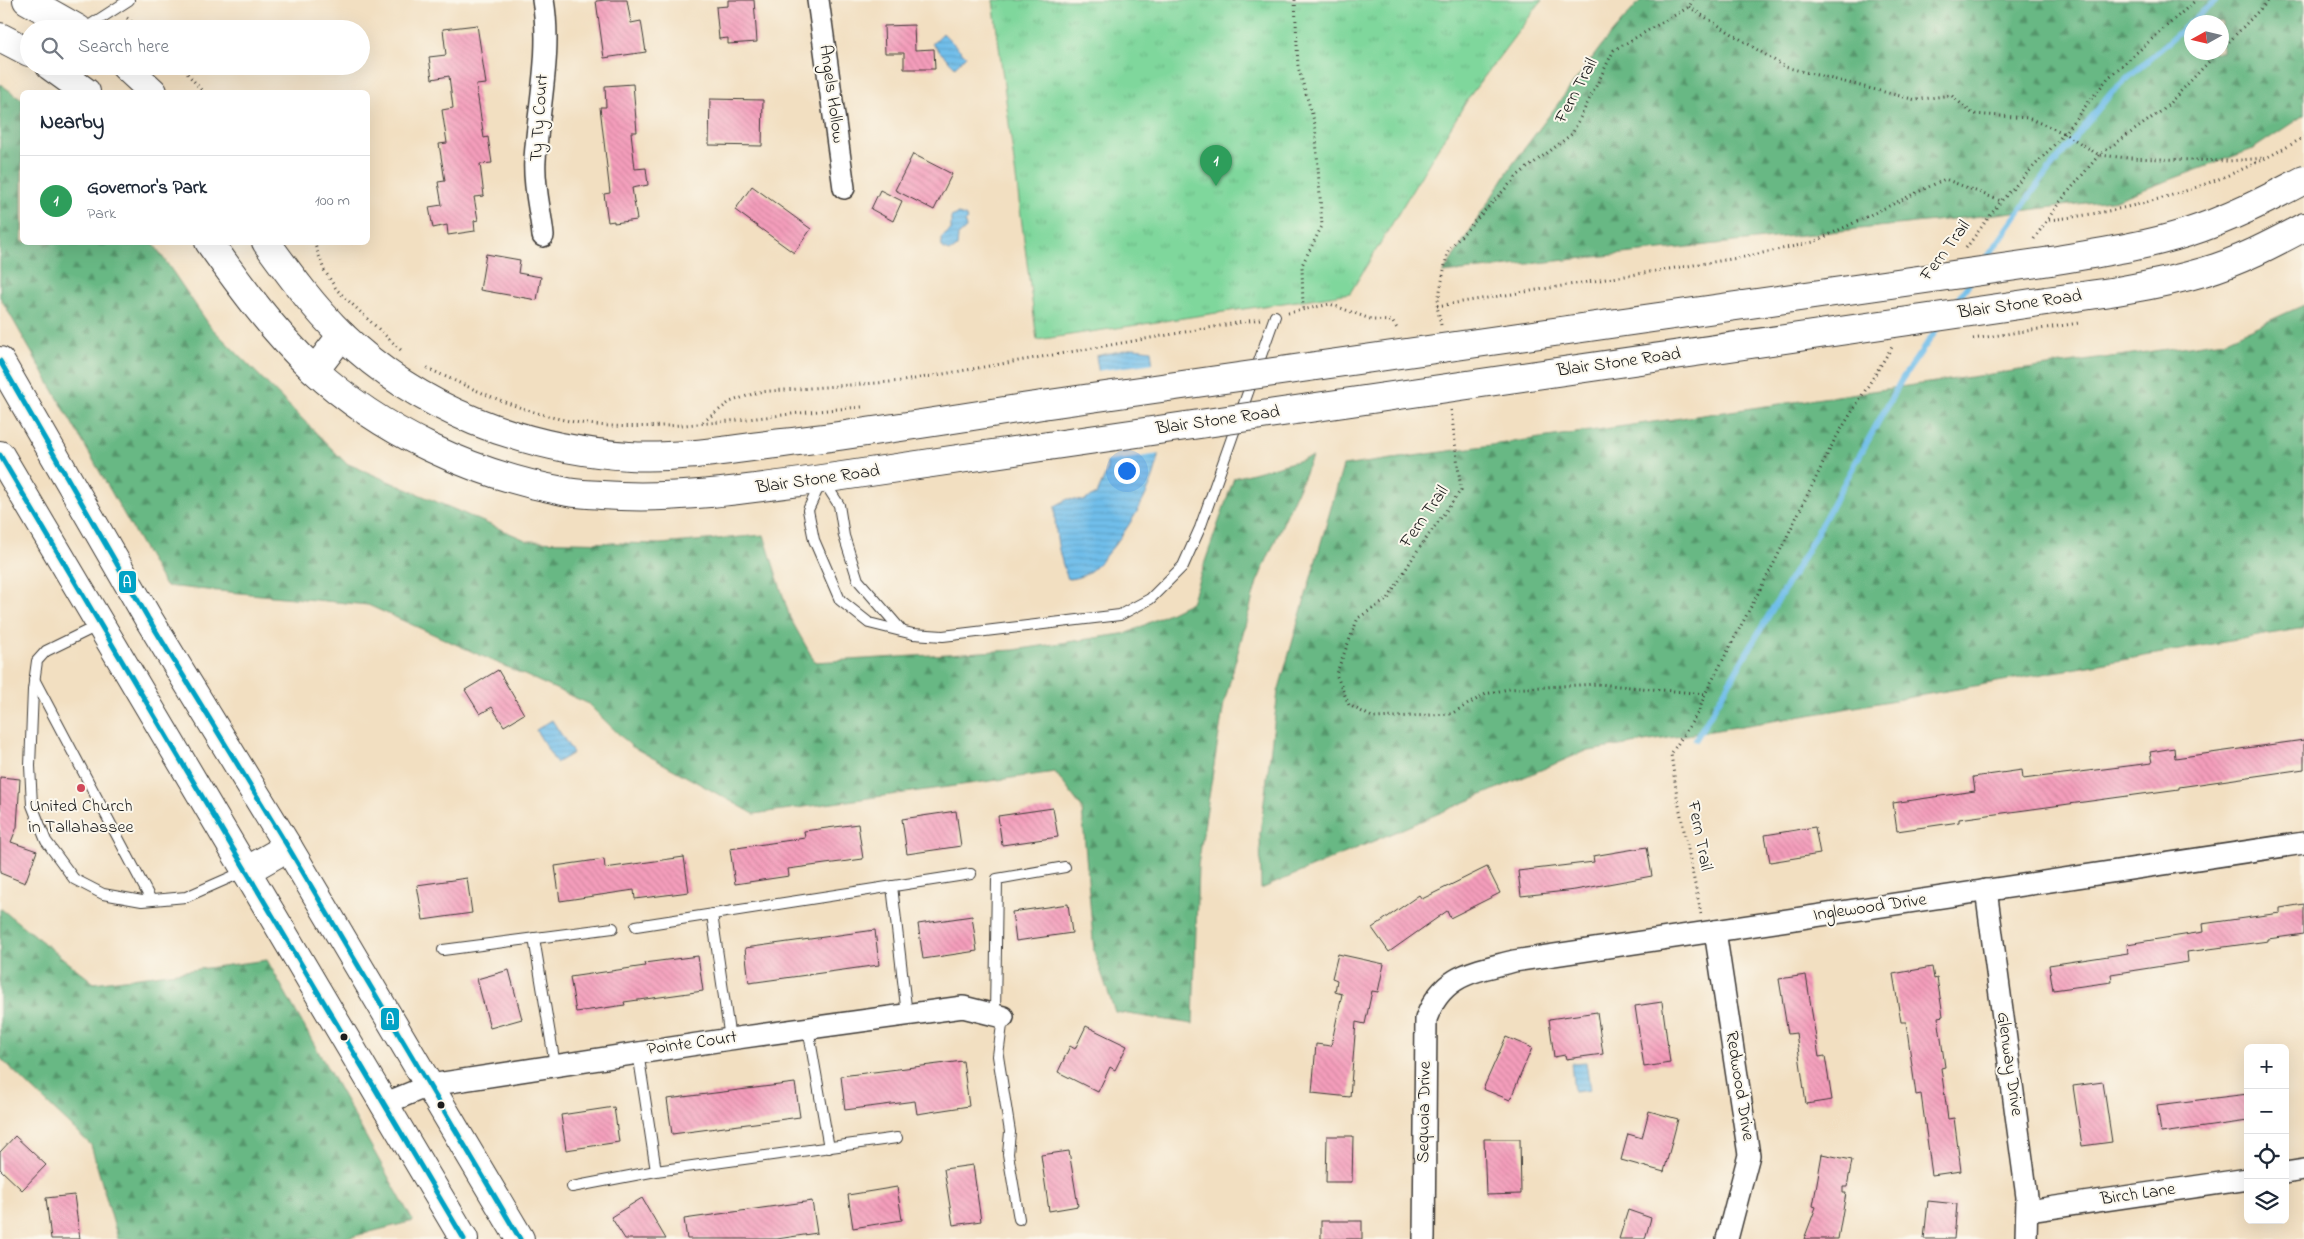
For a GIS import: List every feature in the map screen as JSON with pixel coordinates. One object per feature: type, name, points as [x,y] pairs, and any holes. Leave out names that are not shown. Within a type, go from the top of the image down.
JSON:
[{"type":"main road","points":[[27,0],[62,20]]},
{"type":"main road","points":[[0,37],[20,47]]},
{"type":"main road","points":[[62,75],[83,90]]},
{"type":"main road","points":[[134,75],[150,90]]},
{"type":"main road","points":[[268,245],[289,274],[342,335],[388,373],[420,395],[458,415],[517,437],[560,448],[640,456],[695,454],[817,439],[2041,252],[2126,248],[2186,233],[2253,208],[2304,180]]},
{"type":"main road","name":"Blair Stone Road","points":[[211,245],[262,315],[315,370],[367,412],[398,431],[458,460],[495,473],[564,492],[635,497],[707,495],[823,479],[2136,289],[2205,272],[2272,244],[2304,227]]},
{"type":"main road","points":[[315,370],[342,335]]},
{"type":"main road","points":[[0,361],[148,618],[288,847],[520,1239]]},
{"type":"main road","points":[[817,439],[823,479]]},
{"type":"main road","points":[[0,455],[464,1239]]},
{"type":"main road","points":[[246,871],[288,847]]},
{"type":"street","name":"Ty Ty Court","points":[[543,0],[545,13],[544,58],[534,163],[544,236]]},
{"type":"street","name":"Angels Hollow","points":[[818,0],[844,188]]},
{"type":"street","name":"Inglewood Drive","points":[[1441,989],[1463,975],[1514,961],[2304,843]]},
{"type":"street","name":"Glenway Drive","points":[[1986,890],[2028,1211],[2026,1239]]},
{"type":"street","name":"Redwood Drive","points":[[1710,931],[1749,1155],[1727,1239]]},
{"type":"street","name":"Sequoia Drive","points":[[1424,1239],[1426,1018],[1432,1002],[1441,989]]},
{"type":"street","name":"Pointe Court","points":[[384,1104],[430,1085],[638,1052],[963,1008],[999,1016]]},
{"type":"street","points":[[2289,1172],[2304,1170]]},
{"type":"street","name":"Birch Lane","points":[[2028,1211],[2244,1180]]},
{"type":"lane","points":[[98,20],[130,0]]},
{"type":"lane","points":[[823,479],[808,510],[814,540],[840,600],[869,623],[913,634],[943,636],[1120,615],[1150,599],[1183,566],[1200,528],[1275,316]]},
{"type":"lane","points":[[823,479],[839,504],[844,536],[858,580],[902,631]]},
{"type":"lane","points":[[100,624],[46,651],[37,661],[34,679],[30,766],[32,805],[46,841],[74,879],[103,894],[142,901],[186,898],[246,871]]},
{"type":"lane","points":[[34,679],[151,900]]},
{"type":"lane","points":[[1019,1219],[1008,1154],[1010,1132],[998,1056],[998,879],[1064,867]]},
{"type":"lane","points":[[636,926],[971,874]]},
{"type":"lane","points":[[892,886],[907,1015]]},
{"type":"lane","points":[[712,914],[730,1039]]},
{"type":"lane","points":[[443,950],[613,928]]},
{"type":"lane","points":[[534,938],[555,1065]]},
{"type":"lane","points":[[808,1028],[829,1148]]},
{"type":"lane","points":[[638,1052],[656,1171]]},
{"type":"lane","points":[[572,1187],[656,1171],[897,1138]]},
{"type":"path","points":[[1295,0],[1298,67],[1315,124],[1322,226],[1302,265],[1304,310]]},
{"type":"path","points":[[1693,0],[1689,7],[1785,67],[1916,100],[1951,95],[1973,114],[2028,118],[2064,133],[2099,155],[2128,158],[2228,161],[2265,158]]},
{"type":"path","name":"Fern Trail","points":[[1960,256],[2001,201],[2064,133],[2108,78],[2196,0]]},
{"type":"path","points":[[2229,42],[2269,0]]},
{"type":"path","name":"Fern Trail","points":[[1442,331],[1437,306],[1448,250],[1518,175],[1572,134],[1614,50],[1689,7]]},
{"type":"path","points":[[2041,252],[2048,220],[2059,203],[2099,155],[2163,110],[2210,60]]},
{"type":"path","points":[[189,75],[201,90]]},
{"type":"path","points":[[2048,220],[2096,215],[2178,194],[2265,158],[2304,137]]},
{"type":"path","points":[[1437,306],[1744,257],[1814,242],[1945,179],[2001,201]]},
{"type":"path","points":[[315,245],[324,270],[336,290],[407,355]]},
{"type":"path","points":[[702,422],[730,402],[758,392],[903,381],[1275,316],[1330,304],[1373,320],[1392,322],[1401,332]]},
{"type":"path","points":[[1973,339],[1977,330]]},
{"type":"path","name":"Fern Trail","points":[[1710,931],[1677,796],[1671,754],[1699,711],[1705,694],[1774,563],[1834,441],[1885,356],[1897,341]]},
{"type":"path","points":[[420,363],[495,400],[562,419],[609,426],[702,422],[871,406]]},
{"type":"path","name":"Fern Trail","points":[[1451,406],[1461,490],[1415,554],[1388,599],[1358,618],[1336,674],[1349,704],[1374,718],[1451,714],[1486,694],[1508,689],[1598,684],[1705,694]]},
{"type":"green space","points":[[993,0],[1542,0],[1469,97],[1350,293],[1037,340]]},
{"type":"green space","points":[[1641,0],[2304,0],[2304,115],[2253,149],[2118,199],[1972,217],[1443,273],[1512,165],[1605,41]]},
{"type":"green space","points":[[0,84],[20,98],[20,245],[154,245],[210,326],[346,463],[528,541],[660,544],[764,535],[790,618],[815,662],[1014,650],[1128,633],[1191,602],[1234,478],[1312,457],[1257,582],[1224,703],[1198,865],[1193,1024],[1115,1012],[1094,952],[1082,808],[1055,772],[754,814],[631,746],[587,703],[368,605],[165,586],[0,297]]},
{"type":"green space","points":[[2304,305],[2304,628],[1821,713],[1583,752],[1261,889],[1260,833],[1278,692],[1343,466],[2224,341]]},
{"type":"green space","points":[[0,908],[94,983],[267,960],[413,1221],[343,1239],[118,1239],[91,1145],[0,1058]]},
{"type":"water","points":[[943,33],[966,56],[955,67],[932,44]]},
{"type":"water","points":[[958,214],[965,216],[968,220],[965,223],[966,229],[958,236],[957,247],[948,251],[942,247],[941,238],[951,230],[951,217]]},
{"type":"water","points":[[1134,348],[1151,350],[1159,430],[1159,446],[1154,475],[1136,513],[1112,548],[1088,573],[1068,579],[1058,543],[1055,506],[1068,499],[1083,501],[1097,494],[1107,471],[1106,417],[1096,356]]},
{"type":"water","points":[[552,720],[573,753],[556,763],[536,730]]},
{"type":"water","points":[[1586,1062],[1590,1090],[1574,1092],[1571,1063]]},
{"type":"pier","points":[[1155,363],[1161,408],[1160,454],[1104,462],[1104,417],[1096,371]]},
{"type":"building","points":[[627,0],[631,23],[641,21],[646,52],[604,58],[596,1]]},
{"type":"building","points":[[728,0],[754,0],[757,42],[728,44],[728,38],[719,39],[716,7],[728,6]]},
{"type":"building","points":[[477,25],[486,84],[476,85],[484,138],[488,137],[492,163],[480,164],[484,196],[474,197],[478,220],[474,221],[475,231],[448,235],[447,225],[433,228],[429,207],[442,205],[438,182],[445,181],[439,144],[447,143],[442,110],[453,108],[449,76],[432,79],[429,57],[446,55],[443,29]]},
{"type":"building","points":[[914,25],[915,50],[934,49],[935,69],[904,69],[904,53],[885,53],[884,26]]},
{"type":"building","points":[[633,84],[637,132],[631,132],[635,169],[646,168],[648,185],[632,188],[637,220],[614,223],[614,221],[608,222],[604,194],[610,193],[600,107],[606,107],[605,86]]},
{"type":"building","points":[[710,99],[763,100],[762,146],[709,145]]},
{"type":"building","points":[[913,154],[952,174],[934,210],[895,190]]},
{"type":"building","points":[[752,186],[811,229],[794,253],[735,210]]},
{"type":"building","points":[[880,190],[902,201],[893,221],[871,209]]},
{"type":"building","points":[[486,254],[520,260],[518,273],[541,277],[537,300],[480,290]]},
{"type":"building","points":[[498,670],[524,714],[504,726],[492,707],[480,714],[465,690]]},
{"type":"building","points":[[2304,740],[2304,769],[2179,787],[2179,789],[1959,819],[1959,822],[1897,831],[1893,803],[1975,791],[1973,777],[2022,770],[2023,779],[2152,763],[2150,752],[2174,748],[2175,758]]},
{"type":"building","points":[[0,777],[20,779],[17,827],[11,842],[37,851],[25,883],[0,873]]},
{"type":"building","points":[[1053,808],[1058,837],[1002,845],[998,816]]},
{"type":"building","points":[[956,811],[961,846],[907,854],[902,819]]},
{"type":"building","points":[[858,824],[863,859],[788,869],[789,876],[735,884],[730,849],[805,838],[804,831]]},
{"type":"building","points":[[1815,827],[1820,854],[1770,862],[1765,835]]},
{"type":"building","points":[[1647,847],[1652,876],[1575,890],[1521,896],[1518,871],[1594,862],[1593,856]]},
{"type":"building","points":[[684,857],[689,892],[635,899],[634,890],[560,901],[555,866],[604,859],[605,868]]},
{"type":"building","points":[[1487,867],[1500,893],[1450,918],[1447,911],[1389,952],[1372,928],[1419,895],[1422,899]]},
{"type":"building","points":[[467,878],[472,913],[423,920],[417,885]]},
{"type":"building","points":[[1068,904],[1072,933],[1016,941],[1012,912]]},
{"type":"building","points":[[2304,904],[2304,934],[2187,952],[2188,962],[2111,974],[2112,982],[2053,990],[2049,965],[2128,953],[2127,944],[2203,932],[2202,924],[2280,913],[2280,908]]},
{"type":"building","points":[[972,916],[977,951],[923,959],[918,924]]},
{"type":"building","points":[[875,930],[879,965],[749,983],[745,948]]},
{"type":"building","points":[[1338,954],[1384,964],[1378,992],[1372,991],[1365,1024],[1356,1022],[1350,1097],[1312,1093],[1316,1044],[1331,1046],[1342,994],[1335,992],[1337,980],[1332,978]]},
{"type":"building","points":[[698,956],[703,991],[624,1002],[625,1005],[576,1012],[570,977],[645,966],[644,963]]},
{"type":"building","points":[[1932,967],[1934,979],[1937,978],[1943,1016],[1938,1017],[1945,1067],[1941,1068],[1948,1119],[1954,1118],[1961,1171],[1932,1175],[1921,1094],[1916,1095],[1906,1022],[1901,1022],[1893,974]]},
{"type":"building","points":[[509,970],[522,1019],[490,1028],[477,979]]},
{"type":"building","points":[[1806,975],[1819,1057],[1825,1056],[1832,1100],[1806,1104],[1796,1033],[1788,1034],[1779,979]]},
{"type":"building","points":[[1662,1002],[1670,1063],[1644,1067],[1635,1006]]},
{"type":"building","points":[[1597,1012],[1603,1054],[1566,1059],[1565,1055],[1554,1057],[1549,1019]]},
{"type":"building","points":[[1086,1026],[1127,1046],[1115,1070],[1110,1067],[1098,1092],[1058,1072],[1070,1046],[1075,1049]]},
{"type":"building","points":[[1506,1037],[1532,1048],[1510,1100],[1483,1089]]},
{"type":"building","points":[[963,1061],[969,1106],[917,1114],[915,1101],[845,1110],[841,1076]]},
{"type":"building","points":[[2103,1082],[2112,1142],[2082,1146],[2073,1086]]},
{"type":"building","points":[[795,1083],[800,1117],[672,1134],[667,1099]]},
{"type":"building","points":[[2244,1094],[2244,1122],[2161,1133],[2157,1105]]},
{"type":"building","points":[[614,1107],[619,1142],[566,1150],[561,1115]]},
{"type":"building","points":[[1649,1111],[1678,1119],[1664,1172],[1621,1160],[1628,1134],[1642,1138]]},
{"type":"building","points":[[15,1136],[46,1165],[22,1190],[0,1169],[0,1152]]},
{"type":"building","points":[[1327,1136],[1353,1136],[1352,1182],[1326,1182]]},
{"type":"building","points":[[1484,1139],[1520,1139],[1521,1194],[1486,1195]]},
{"type":"building","points":[[1069,1151],[1078,1206],[1049,1211],[1041,1155]]},
{"type":"building","points":[[1822,1154],[1852,1160],[1847,1187],[1843,1187],[1843,1193],[1846,1193],[1838,1239],[1804,1239],[1816,1207],[1813,1206]]},
{"type":"building","points":[[973,1165],[981,1221],[953,1225],[944,1169]]},
{"type":"building","points":[[897,1187],[902,1220],[853,1228],[848,1195]]},
{"type":"building","points":[[74,1195],[80,1239],[51,1239],[46,1198]]},
{"type":"building","points":[[642,1198],[666,1239],[625,1239],[611,1217]]},
{"type":"building","points":[[812,1201],[817,1233],[777,1239],[687,1239],[684,1219]]},
{"type":"building","points":[[1928,1201],[1957,1204],[1954,1239],[1924,1239]]},
{"type":"building","points":[[1628,1210],[1651,1218],[1645,1239],[1619,1239]]},
{"type":"building","points":[[1321,1221],[1362,1221],[1362,1239],[1321,1239]]},
{"type":"waterway","points":[[1985,261],[2041,180],[2112,92],[2216,0]]},
{"type":"waterway","points":[[1953,306],[1970,282]]},
{"type":"waterway","points":[[1696,739],[1805,554],[1902,379],[1940,325]]},
{"type":"transit line","name":"A","points":[[0,361],[148,618],[288,847],[520,1239]]},
{"type":"transit line","name":"A","points":[[0,455],[464,1239]]},
{"type":"place","name":"Governor's Park","points":[[1216,186]]},
{"type":"place","name":"United Church in Tallahassee","points":[[81,788]]}]
